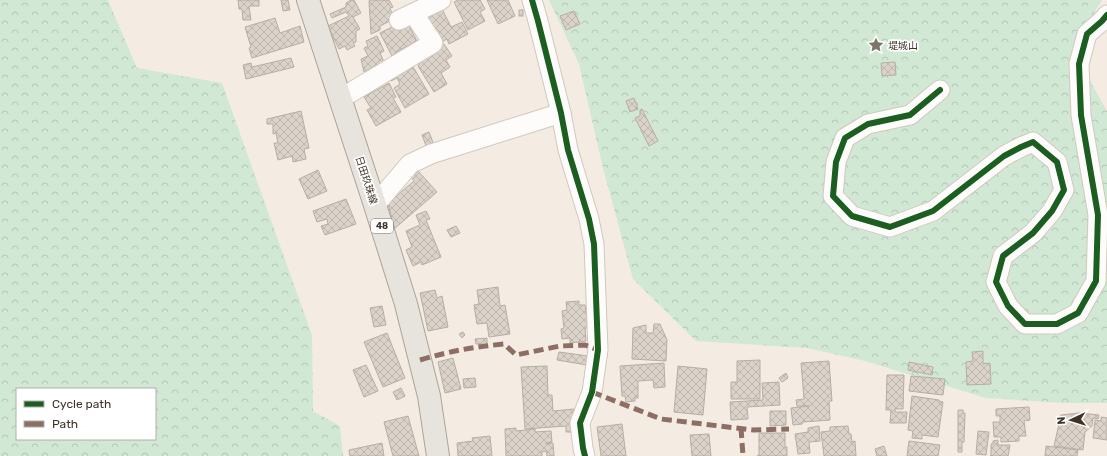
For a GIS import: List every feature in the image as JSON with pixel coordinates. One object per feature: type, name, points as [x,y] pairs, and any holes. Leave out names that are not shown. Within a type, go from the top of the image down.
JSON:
[{"type":"main road","name":"日田玖珠線","points":[[308,0],[406,304],[429,396],[438,456]]},
{"type":"street","points":[[340,99],[433,43],[407,17],[442,0]]},
{"type":"street","points":[[532,0],[561,113],[568,150],[589,220],[594,244],[598,350],[592,392],[580,423],[585,456]]},
{"type":"street","points":[[940,90],[910,115],[868,124],[845,138],[836,162],[833,196],[852,216],[890,227],[933,211],[1004,156],[1033,142],[1057,162],[1064,190],[1052,211],[1033,232],[1003,256],[996,282],[1008,306],[1025,324],[1057,324],[1078,313],[1096,282],[1098,215],[1081,115],[1079,64],[1087,34],[1102,22],[1107,15]]},
{"type":"street","points":[[375,205],[410,164],[431,154],[561,113]]},
{"type":"green space","points":[[0,0],[108,0],[137,68],[222,83],[312,335],[313,411],[340,426],[343,456],[0,456]]},
{"type":"green space","points":[[549,0],[1102,0],[1072,49],[1107,111],[1107,403],[1063,403],[986,398],[865,361],[807,348],[696,341],[633,279],[603,168],[579,64]]},
{"type":"building","points":[[238,0],[259,0],[259,6],[249,6],[251,20],[243,20],[242,9],[239,9]]},
{"type":"building","points":[[281,0],[288,0],[290,10],[283,11]]},
{"type":"building","points":[[354,0],[361,13],[353,17],[360,29],[356,31],[356,42],[353,43],[355,46],[347,50],[345,46],[339,49],[328,26],[349,16],[346,12],[332,18],[330,14],[346,7],[346,3]]},
{"type":"building","points":[[389,0],[393,7],[390,8],[394,19],[380,26],[380,30],[371,34],[369,1]]},
{"type":"building","points":[[458,0],[480,0],[485,9],[480,12],[485,21],[468,30],[454,2]]},
{"type":"building","points":[[487,0],[508,0],[515,16],[498,24]]},
{"type":"building","points":[[442,9],[451,27],[462,22],[468,34],[449,44],[447,39],[440,43],[427,17]]},
{"type":"building","points":[[519,10],[523,10],[523,16],[519,16]]},
{"type":"building","points":[[574,11],[580,24],[566,30],[560,16]]},
{"type":"building","points":[[275,18],[280,33],[300,26],[304,42],[252,58],[249,48],[251,47],[245,27]]},
{"type":"building","points":[[406,20],[417,41],[398,51],[398,55],[393,58],[380,33]]},
{"type":"building","points":[[377,36],[384,51],[380,53],[384,62],[364,72],[361,59],[368,56],[364,48],[368,46],[366,41]]},
{"type":"building","points":[[444,44],[452,56],[446,60],[450,67],[441,73],[447,84],[434,92],[418,66],[420,59]]},
{"type":"building","points":[[291,58],[294,67],[246,79],[243,65],[251,63],[252,67]]},
{"type":"building","points":[[895,62],[896,75],[882,76],[881,63]]},
{"type":"building","points":[[412,65],[429,94],[405,108],[394,88],[400,84],[397,78],[391,81],[390,77]]},
{"type":"building","points":[[389,83],[396,97],[393,98],[401,112],[376,126],[367,110],[371,108],[364,97]]},
{"type":"building","points":[[634,98],[638,109],[630,112],[626,101]]},
{"type":"building","points":[[642,109],[658,141],[649,146],[635,118],[640,116],[640,110]]},
{"type":"building","points":[[301,111],[309,148],[304,149],[306,159],[293,162],[292,156],[278,160],[274,143],[278,143],[276,133],[273,134],[273,124],[267,124],[267,119]]},
{"type":"building","points":[[429,132],[434,145],[427,148],[422,135]]},
{"type":"building","points":[[318,170],[327,191],[308,199],[299,179]]},
{"type":"building","points":[[418,171],[437,192],[394,229],[388,203],[414,181],[411,177]]},
{"type":"building","points":[[346,199],[356,224],[325,235],[321,226],[328,224],[327,219],[317,222],[313,211]]},
{"type":"building","points":[[426,211],[430,219],[426,220],[441,257],[422,265],[421,262],[413,266],[406,250],[412,247],[406,231],[420,225],[416,215]]},
{"type":"building","points":[[456,226],[460,233],[451,237],[447,230]]},
{"type":"building","points":[[498,287],[500,306],[505,305],[510,334],[489,337],[487,323],[477,324],[474,305],[479,304],[477,290]]},
{"type":"building","points":[[435,290],[437,298],[442,296],[448,327],[428,331],[420,293]]},
{"type":"building","points":[[579,301],[579,305],[585,305],[588,328],[585,328],[586,341],[570,343],[570,338],[562,339],[561,329],[564,328],[562,311],[567,310],[566,302]]},
{"type":"building","points":[[382,306],[386,325],[374,327],[370,308]]},
{"type":"building","points":[[654,324],[660,324],[667,340],[666,361],[632,359],[633,328],[646,325],[646,333],[653,333]]},
{"type":"building","points":[[463,332],[465,335],[462,338],[459,334]]},
{"type":"building","points":[[387,333],[405,378],[383,387],[364,342]]},
{"type":"building","points":[[487,338],[487,344],[476,344],[475,339]]},
{"type":"building","points":[[983,351],[983,364],[990,363],[991,384],[967,385],[966,362],[973,361],[972,352]]},
{"type":"building","points":[[559,352],[588,356],[587,365],[557,360]]},
{"type":"building","points":[[453,358],[461,389],[445,393],[438,362]]},
{"type":"building","points":[[760,360],[760,399],[731,399],[731,382],[737,382],[737,361]]},
{"type":"building","points":[[829,361],[832,401],[829,401],[830,420],[803,422],[802,424],[793,425],[791,408],[809,406],[797,406],[796,400],[804,399],[801,363]]},
{"type":"building","points":[[909,362],[933,367],[932,375],[908,370]]},
{"type":"building","points":[[664,363],[665,387],[654,388],[653,380],[638,381],[638,398],[635,398],[635,401],[626,402],[625,396],[622,396],[620,366]]},
{"type":"building","points":[[366,365],[378,391],[364,397],[353,370]]},
{"type":"building","points":[[547,366],[548,395],[552,395],[553,411],[574,409],[575,432],[566,432],[566,426],[525,429],[521,367]]},
{"type":"building","points":[[678,366],[707,369],[703,415],[674,412]]},
{"type":"building","points":[[786,373],[788,378],[782,382],[779,378]]},
{"type":"building","points":[[887,375],[904,375],[903,409],[895,409],[895,412],[907,412],[906,423],[890,423],[891,410],[886,410]]},
{"type":"building","points":[[911,376],[945,379],[943,395],[909,391]]},
{"type":"building","points":[[475,378],[476,387],[464,388],[463,379]]},
{"type":"building","points":[[779,382],[780,405],[747,407],[748,419],[731,420],[730,402],[763,400],[762,383]]},
{"type":"building","points":[[401,388],[405,396],[397,400],[393,392]]},
{"type":"building","points":[[912,396],[939,400],[943,402],[938,437],[922,435],[922,439],[912,438],[913,431],[908,430]]},
{"type":"building","points":[[1029,407],[1030,420],[1024,421],[1026,436],[1019,436],[1019,441],[1001,442],[1001,437],[994,437],[993,422],[1000,422],[1000,416],[996,416],[996,409]]},
{"type":"building","points":[[958,410],[963,410],[963,413],[965,413],[964,442],[962,442],[962,452],[958,452]]},
{"type":"building","points":[[770,411],[786,411],[786,425],[770,426]]},
{"type":"building","points":[[1079,413],[1099,415],[1098,419],[1093,418],[1092,426],[1085,432],[1083,450],[1054,446],[1061,415]]},
{"type":"building","points":[[408,416],[419,456],[393,456],[384,422]]},
{"type":"building","points":[[1101,417],[1107,418],[1107,440],[1093,438],[1095,420],[1101,421]]},
{"type":"building","points":[[622,424],[626,456],[601,456],[597,427]]},
{"type":"building","points":[[819,426],[820,441],[809,442],[810,453],[798,454],[795,434],[808,432],[808,428]]},
{"type":"building","points":[[848,426],[852,442],[855,441],[856,456],[824,456],[821,432],[830,431],[830,427]]},
{"type":"building","points":[[516,428],[516,431],[535,429],[535,432],[551,431],[552,442],[546,444],[553,443],[554,456],[547,456],[546,451],[542,452],[542,456],[506,456],[505,429]]},
{"type":"building","points":[[978,431],[989,432],[986,455],[976,454]]},
{"type":"building","points":[[759,433],[785,433],[785,447],[787,447],[787,456],[757,456],[759,455]]},
{"type":"building","points":[[709,434],[711,456],[692,456],[690,435]]},
{"type":"building","points":[[490,436],[492,456],[458,456],[457,443],[473,441],[472,438]]},
{"type":"building","points":[[998,440],[998,445],[1010,445],[1008,456],[991,456],[991,444],[993,444],[993,441]]},
{"type":"building","points":[[909,441],[940,445],[938,456],[907,456]]},
{"type":"building","points":[[382,443],[384,456],[350,456],[349,450]]},
{"type":"building","points":[[884,446],[887,456],[877,456],[875,449]]},
{"type":"building","points":[[1046,446],[1078,450],[1077,456],[1045,456]]},
{"type":"marked path","points":[[420,360],[441,354],[482,346],[504,344],[516,355],[560,346],[585,345],[598,350]]},
{"type":"marked path","points":[[592,392],[661,419],[753,430],[789,429]]},
{"type":"marked path","points":[[741,428],[743,456]]},
{"type":"cycle path","points":[[532,0],[561,113],[568,150],[589,219],[594,244],[598,350],[592,392],[580,423],[585,456]]},
{"type":"cycle path","points":[[940,90],[910,115],[868,124],[845,138],[836,162],[833,196],[852,216],[890,227],[933,211],[1004,156],[1033,142],[1057,162],[1064,190],[1052,211],[1033,233],[1003,256],[996,282],[1008,306],[1025,324],[1057,324],[1078,313],[1096,281],[1098,215],[1081,115],[1079,64],[1087,34],[1107,15]]},
{"type":"place","name":"堤城山","points":[[876,45]]}]
